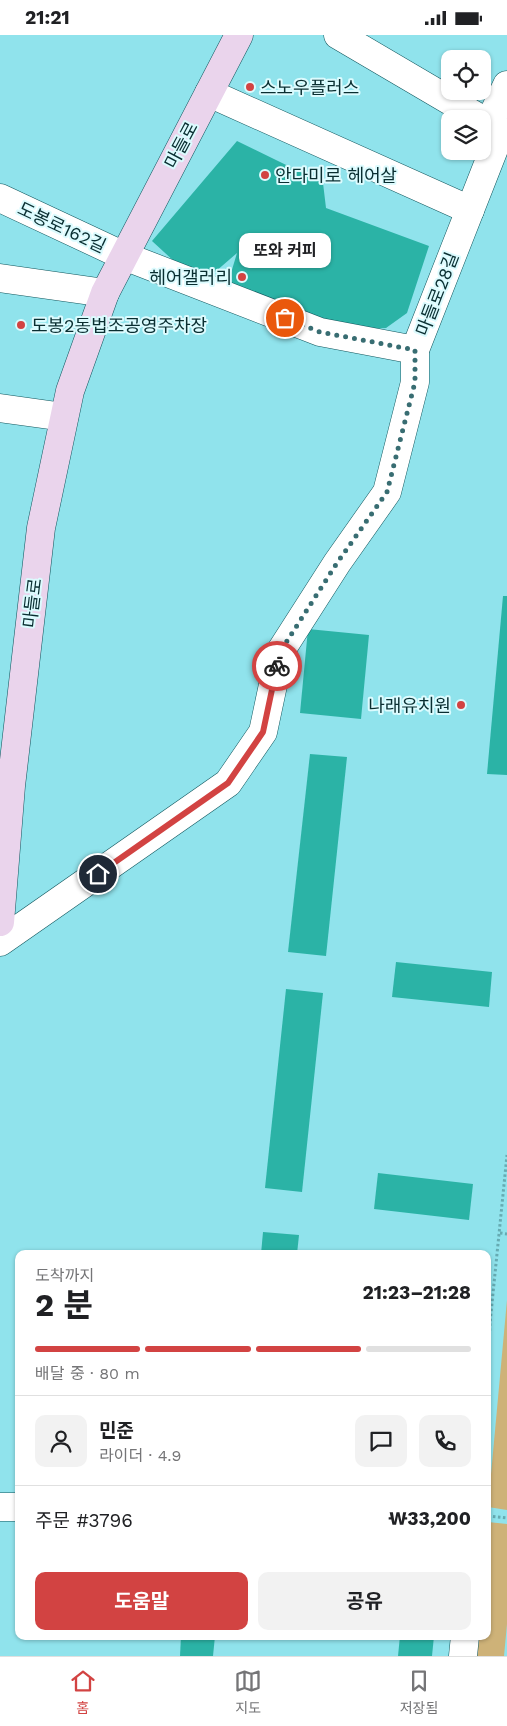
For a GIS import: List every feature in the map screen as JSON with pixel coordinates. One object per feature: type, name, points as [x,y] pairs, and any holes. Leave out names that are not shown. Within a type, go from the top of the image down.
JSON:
[{"type":"street","name":"마들로","points":[[0,922],[10,786],[41,528],[70,391],[105,293],[239,35]]},
{"type":"street","points":[[338,35],[465,110]]},
{"type":"street","points":[[491,110],[507,85]]},
{"type":"street","points":[[209,93],[470,210]]},
{"type":"street","name":"마들로28길","points":[[491,125],[501,131],[491,156]]},
{"type":"street","name":"마들로28길","points":[[0,942],[228,783],[263,732],[280,652],[337,563],[387,492],[415,382],[415,350],[490,160]]},
{"type":"street","name":"도봉로162길","points":[[0,198],[124,256]]},
{"type":"street","points":[[124,256],[320,332],[415,350]]},
{"type":"street","points":[[0,277],[105,293]]},
{"type":"street","points":[[0,408],[64,417]]},
{"type":"street","points":[[0,1507],[15,1507]]},
{"type":"street","points":[[463,1656],[465,1640]]},
{"type":"path","points":[[491,1314],[507,1155]]},
{"type":"path","points":[[500,1233],[507,1234]]},
{"type":"path","points":[[491,1516],[507,1518]]},
{"type":"shaded area","points":[[507,1300],[507,1510],[491,1507],[491,1474]]},
{"type":"shaded area","points":[[491,1522],[507,1524],[507,1624],[504,1656],[475,1656],[476,1640],[491,1640]]},
{"type":"building","points":[[237,141],[323,183],[326,208],[429,246],[407,313],[386,328],[320,332],[228,283],[237,253],[200,285],[152,241]]},
{"type":"building","points":[[503,596],[507,596],[507,775],[487,774]]},
{"type":"building","points":[[308,629],[369,635],[361,719],[300,713]]},
{"type":"building","points":[[310,754],[347,757],[326,956],[288,952]]},
{"type":"building","points":[[396,962],[492,972],[489,1007],[392,997]]},
{"type":"building","points":[[286,989],[323,993],[302,1192],[265,1188]]},
{"type":"building","points":[[378,1173],[473,1184],[469,1220],[374,1209]]},
{"type":"building","points":[[263,1232],[299,1235],[297,1250],[261,1250]]},
{"type":"building","points":[[181,1640],[215,1640],[213,1656],[180,1656]]},
{"type":"building","points":[[400,1640],[434,1640],[432,1656],[398,1656]]},
{"type":"way so far","points":[[277,666],[280,652],[337,563],[387,492],[415,382],[415,350],[320,332],[285,318]]},
{"type":"place","name":"스노우플러스","points":[[250,87]]},
{"type":"place","name":"안다미로 헤어살","points":[[265,175]]},
{"type":"place","name":"헤어갤러리","points":[[242,277]]},
{"type":"place","name":"또와 커피","points":[[285,318]]},
{"type":"place","name":"도봉2동법조공영주차장","points":[[21,325]]},
{"type":"place","name":"나래유치원","points":[[461,705]]},
{"type":"route","points":[[98,874],[228,783],[263,732],[277,666]]}]
